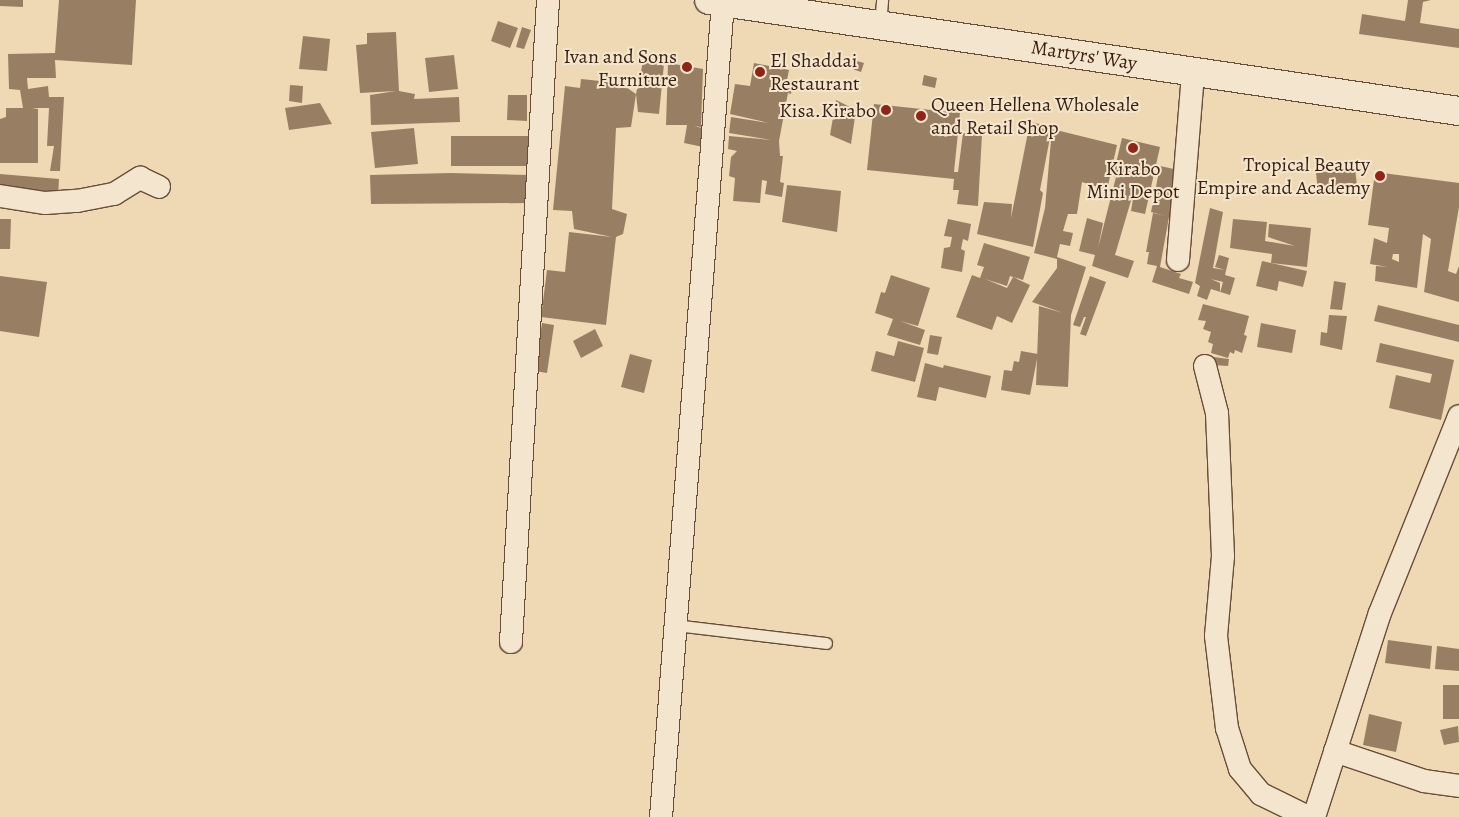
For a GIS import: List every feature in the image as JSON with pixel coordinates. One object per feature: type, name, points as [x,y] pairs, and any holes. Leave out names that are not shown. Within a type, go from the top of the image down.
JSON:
[{"type":"main road","name":"Martyrs' Way","points":[[716,1],[881,12],[1193,72],[1459,111]]},
{"type":"street","points":[[511,642],[548,0]]},
{"type":"street","points":[[661,817],[716,1]]},
{"type":"street","points":[[1178,260],[1193,72]]},
{"type":"street","points":[[0,196],[45,203],[77,201],[114,194],[140,178],[159,187]]},
{"type":"street","points":[[1204,366],[1217,413],[1223,556],[1216,636],[1227,728],[1240,769],[1261,794],[1308,817]]},
{"type":"street","points":[[1314,817],[1380,613],[1459,416]]},
{"type":"street","points":[[1335,751],[1424,781],[1459,786]]},
{"type":"lane","points":[[675,625],[826,643]]},
{"type":"building","points":[[0,0],[23,0],[23,7],[0,6]]},
{"type":"building","points":[[59,0],[136,0],[132,65],[55,60],[56,78],[27,78],[28,89],[48,86],[49,97],[64,97],[60,171],[50,171],[54,146],[47,146],[49,108],[32,108],[38,109],[38,163],[0,163],[0,119],[6,117],[6,108],[23,108],[20,90],[9,89],[8,54],[55,53]]},
{"type":"building","points":[[1408,0],[1431,0],[1423,2],[1420,23],[1459,29],[1459,48],[1359,34],[1362,14],[1405,21]]},
{"type":"building","points":[[498,21],[518,28],[510,48],[491,41]]},
{"type":"building","points":[[522,27],[531,30],[524,49],[516,47]]},
{"type":"building","points":[[396,32],[399,91],[415,94],[414,99],[459,97],[460,122],[371,125],[370,95],[396,91],[360,93],[356,45],[367,44],[367,33]]},
{"type":"building","points":[[303,36],[330,39],[327,71],[299,69]]},
{"type":"building","points":[[454,55],[458,89],[429,92],[425,58]]},
{"type":"building","points":[[850,59],[864,63],[861,72],[847,67]]},
{"type":"building","points":[[643,62],[664,64],[659,114],[638,112],[636,94]]},
{"type":"building","points":[[668,63],[703,69],[701,127],[694,126],[706,129],[703,147],[684,143],[687,125],[666,125]]},
{"type":"building","points":[[754,63],[789,70],[787,80],[793,81],[791,94],[788,93],[779,141],[780,156],[783,156],[780,182],[784,183],[782,197],[765,194],[767,181],[762,180],[760,203],[733,201],[735,178],[729,176],[731,157],[737,151],[728,149],[729,136],[771,140],[729,133],[731,117],[769,123],[730,114],[735,84],[750,86]]},
{"type":"building","points":[[924,75],[937,78],[935,88],[922,85]]},
{"type":"building","points":[[581,79],[620,83],[636,94],[631,127],[616,128],[612,209],[627,214],[623,234],[616,237],[606,325],[541,317],[547,270],[565,272],[569,232],[612,237],[574,229],[572,211],[553,210],[565,86],[580,88]]},
{"type":"building","points":[[290,85],[303,86],[302,103],[289,101]]},
{"type":"building","points":[[508,95],[527,95],[527,121],[507,120]]},
{"type":"building","points":[[836,100],[856,110],[851,144],[830,135]]},
{"type":"building","points":[[320,103],[332,124],[289,130],[285,108]]},
{"type":"building","points":[[874,104],[960,113],[954,172],[958,172],[963,133],[982,135],[978,206],[957,204],[959,190],[953,190],[954,179],[867,170]]},
{"type":"building","points":[[1030,122],[1052,127],[1040,190],[1043,193],[1033,247],[977,234],[984,202],[1012,204],[1011,218]]},
{"type":"building","points":[[414,128],[418,164],[375,168],[371,132]]},
{"type":"building","points":[[1052,129],[1117,145],[1107,190],[1082,182],[1077,214],[1068,214],[1063,231],[1073,233],[1070,246],[1060,244],[1057,257],[1086,267],[1071,315],[1068,387],[1036,385],[1039,306],[1063,313],[1032,302],[1057,268],[1057,259],[1034,253],[1045,208]]},
{"type":"building","points":[[451,136],[530,136],[530,166],[451,166]]},
{"type":"building","points":[[1122,138],[1160,147],[1145,214],[1131,211],[1135,187],[1115,255],[1134,261],[1128,278],[1092,266],[1095,255],[1079,251],[1087,218],[1103,223],[1098,248],[1116,177],[1113,176]]},
{"type":"building","points":[[1160,166],[1174,169],[1173,177],[1182,178],[1173,217],[1169,217],[1160,267],[1181,274],[1179,278],[1193,282],[1189,294],[1152,282],[1157,266],[1147,264],[1149,252],[1146,252],[1153,213],[1166,216],[1151,212]]},
{"type":"building","points":[[1355,168],[1357,186],[1318,191],[1316,173]]},
{"type":"building","points":[[1375,172],[1459,183],[1459,207],[1448,271],[1456,274],[1459,266],[1459,302],[1424,292],[1431,239],[1423,234],[1417,288],[1375,281],[1376,266],[1388,267],[1370,264],[1374,238],[1387,243],[1389,228],[1368,225]],"holes":[[[1393,254],[1399,254],[1399,262],[1392,259]]]},
{"type":"building","points":[[451,173],[530,175],[529,203],[371,204],[370,175]]},
{"type":"building","points":[[0,174],[59,179],[58,197],[0,188]]},
{"type":"building","points":[[787,185],[841,191],[837,232],[782,222]]},
{"type":"building","points":[[1210,208],[1223,212],[1213,268],[1225,270],[1215,267],[1219,255],[1229,258],[1225,275],[1235,278],[1230,295],[1220,292],[1211,289],[1207,300],[1197,296],[1200,286],[1195,283]],"holes":[[[1211,279],[1223,282],[1220,292],[1220,283]]]},
{"type":"building","points":[[0,219],[11,219],[10,249],[0,249]]},
{"type":"building","points":[[948,219],[971,224],[968,241],[963,239],[961,249],[965,251],[962,272],[941,268],[944,248],[950,247],[952,237],[944,236]]},
{"type":"building","points":[[1233,219],[1267,222],[1265,241],[1295,246],[1268,237],[1269,224],[1311,228],[1307,267],[1271,263],[1272,254],[1230,248]]},
{"type":"building","points":[[984,243],[1030,257],[1023,280],[1010,276],[1007,286],[985,279],[1007,288],[1013,277],[1030,285],[1012,323],[997,316],[992,330],[956,317],[972,275],[980,278],[984,267],[977,265]]},
{"type":"building","points":[[1262,261],[1307,271],[1303,287],[1279,281],[1277,291],[1256,286]]},
{"type":"building","points":[[891,275],[930,288],[918,326],[900,321],[925,330],[920,345],[887,335],[893,319],[875,313],[881,292],[885,293]]},
{"type":"building","points":[[0,276],[47,282],[39,337],[0,331]]},
{"type":"building","points":[[1090,276],[1106,282],[1086,336],[1080,334],[1086,317],[1084,317],[1080,327],[1073,325]]},
{"type":"building","points":[[1334,281],[1346,283],[1342,310],[1330,309]]},
{"type":"building","points":[[1203,304],[1249,316],[1244,335],[1247,336],[1242,353],[1235,350],[1234,354],[1230,352],[1228,358],[1211,353],[1213,344],[1208,342],[1211,332],[1203,329],[1206,321],[1198,320]]},
{"type":"building","points":[[1378,305],[1459,325],[1459,342],[1374,321]]},
{"type":"building","points":[[1329,315],[1347,316],[1342,350],[1320,345],[1321,332],[1327,333]]},
{"type":"building","points":[[542,323],[554,325],[547,373],[535,371]]},
{"type":"building","points":[[1261,323],[1296,330],[1292,353],[1257,347]]},
{"type":"building","points":[[595,329],[603,346],[581,358],[573,341]]},
{"type":"building","points":[[930,335],[942,337],[938,355],[927,353]]},
{"type":"building","points":[[898,341],[924,348],[915,382],[871,371],[876,351],[894,356]]},
{"type":"building","points":[[1380,343],[1454,360],[1441,420],[1389,408],[1396,375],[1430,383],[1432,374],[1376,362]]},
{"type":"building","points":[[1021,351],[1038,354],[1030,395],[1001,390],[1004,370],[1012,371],[1014,361],[1019,362]]},
{"type":"building","points":[[630,354],[652,360],[644,393],[621,387]]},
{"type":"building","points":[[1214,357],[1229,359],[1228,366],[1213,365]]},
{"type":"building","points":[[925,363],[943,368],[944,365],[991,376],[986,398],[939,387],[936,401],[917,397]]},
{"type":"building","points":[[1388,640],[1432,646],[1430,669],[1385,663]]},
{"type":"building","points":[[1437,646],[1459,649],[1459,671],[1435,669]]},
{"type":"building","points":[[1443,685],[1459,685],[1459,719],[1443,719]]},
{"type":"building","points":[[1369,714],[1402,722],[1396,752],[1363,745]]},
{"type":"building","points":[[1458,726],[1459,742],[1444,745],[1440,730]]},
{"type":"place","name":"Ivan and Sons Furniture","points":[[687,67]]},
{"type":"place","name":"El Shaddai Restaurant","points":[[760,72]]},
{"type":"place","name":"Kisa.Kirabo","points":[[886,110]]},
{"type":"place","name":"Queen Hellena Wholesale and Retail Shop","points":[[921,116]]},
{"type":"place","name":"Kirabo Mini Depot","points":[[1133,148]]},
{"type":"place","name":"Tropical Beauty Empire and Academy","points":[[1380,176]]}]
